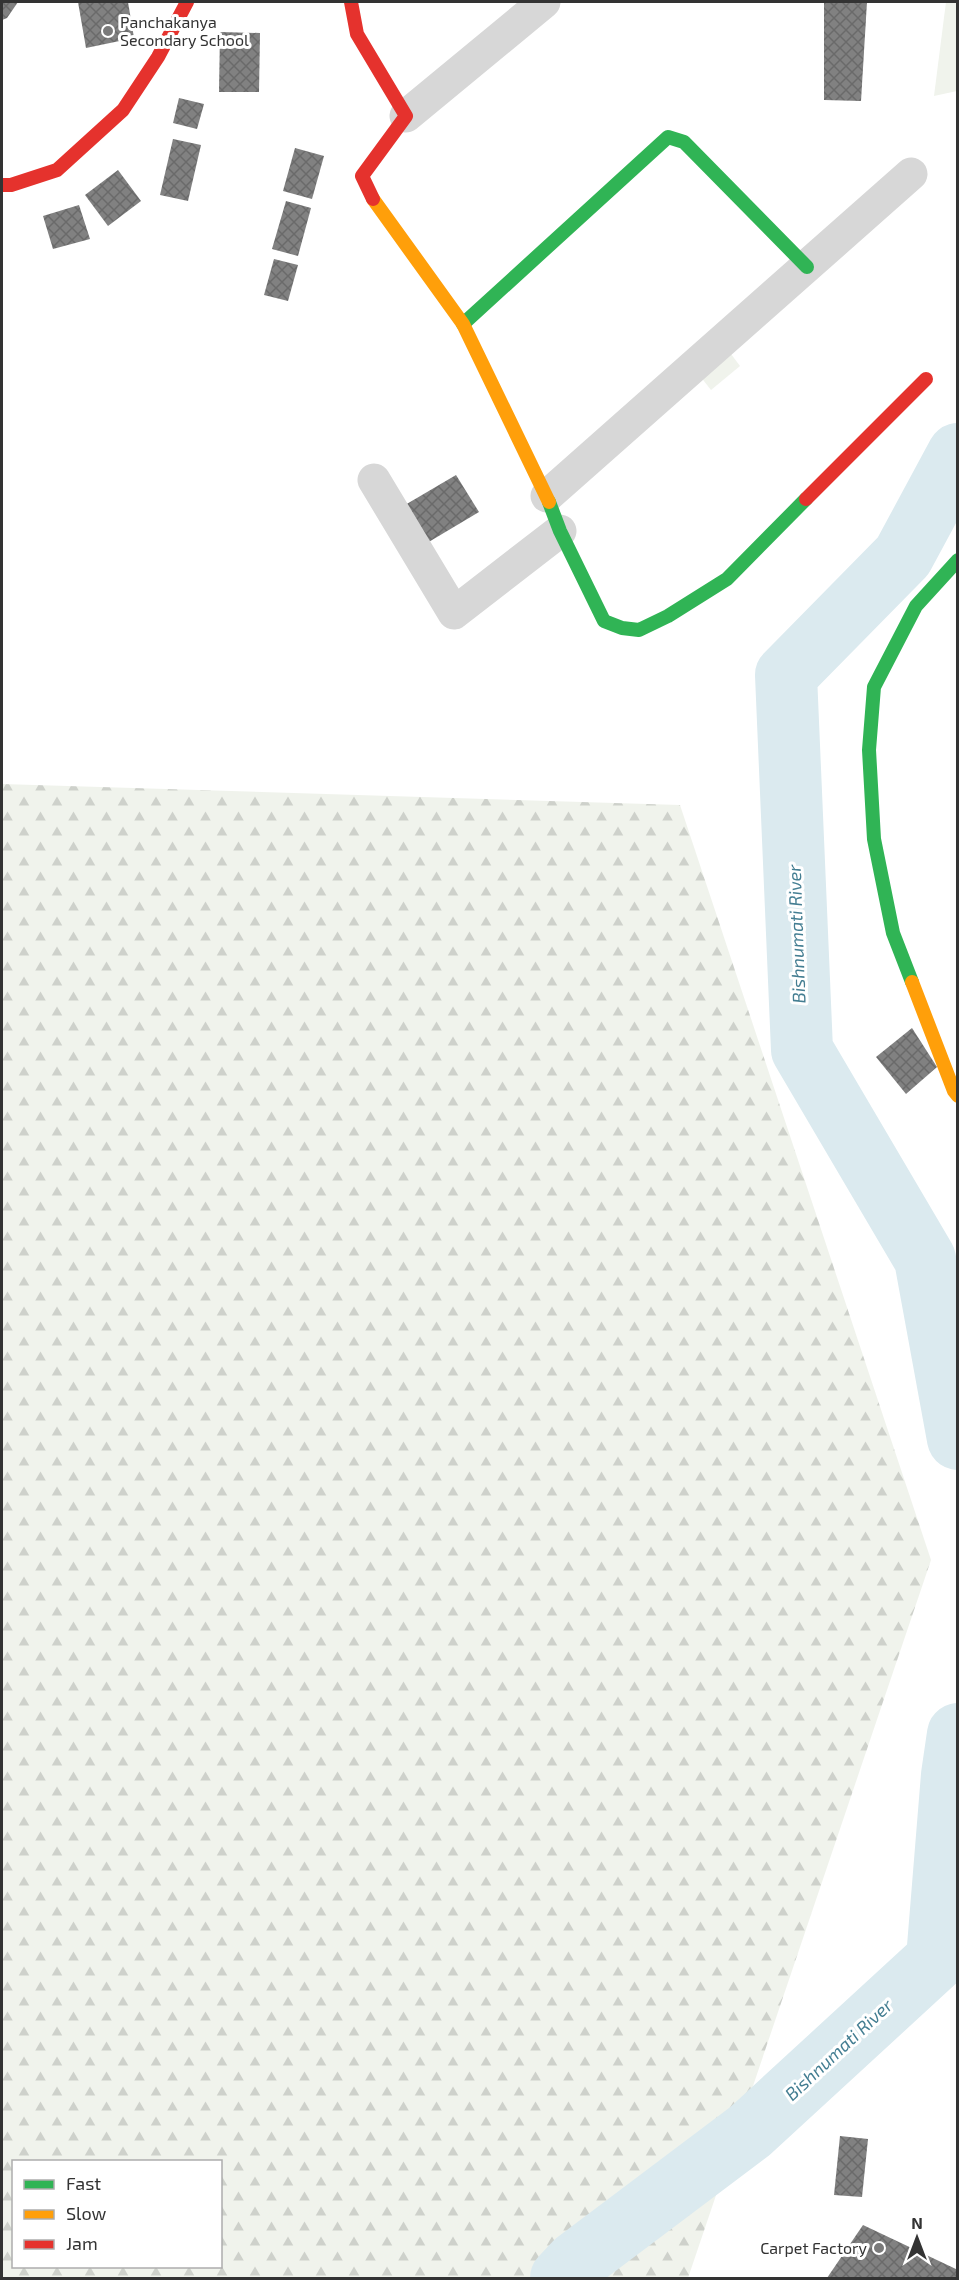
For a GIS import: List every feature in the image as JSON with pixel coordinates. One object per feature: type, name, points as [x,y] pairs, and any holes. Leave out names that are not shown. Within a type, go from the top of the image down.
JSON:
[{"type":"street","points":[[2,185],[11,185],[57,170],[123,111],[158,57],[187,2]]},
{"type":"street","points":[[351,2],[357,34],[406,116]]},
{"type":"street","points":[[544,2],[406,116],[362,176],[369,194],[463,324],[547,496],[560,531],[604,621],[622,628],[639,630],[668,616],[727,579],[926,379]]},
{"type":"street","points":[[463,324],[668,137],[684,142],[807,267]]},
{"type":"street","points":[[547,496],[911,174]]},
{"type":"street","points":[[374,480],[454,613],[560,531]]},
{"type":"street","points":[[957,560],[916,606],[874,687],[869,750],[874,839],[893,933],[957,1096]]},
{"type":"green space","points":[[946,2],[957,2],[957,91],[934,96]]},
{"type":"green space","points":[[722,342],[740,366],[711,390],[693,367]]},
{"type":"green space","points":[[2,784],[680,805],[931,1560],[688,2278],[2,2278]]},
{"type":"building","points":[[2,2],[18,2],[7,18],[2,20]]},
{"type":"building","points":[[78,2],[128,2],[134,38],[86,48]]},
{"type":"building","points":[[824,2],[867,2],[861,101],[824,100]]},
{"type":"building","points":[[220,32],[260,33],[259,92],[219,92]]},
{"type":"building","points":[[179,98],[204,104],[197,129],[173,123]]},
{"type":"building","points":[[173,139],[201,145],[188,201],[160,195]]},
{"type":"building","points":[[295,148],[324,156],[312,199],[283,191]]},
{"type":"building","points":[[118,170],[141,201],[108,226],[85,195]]},
{"type":"building","points":[[286,201],[311,208],[298,256],[272,249]]},
{"type":"building","points":[[79,205],[90,239],[53,249],[43,216]]},
{"type":"building","points":[[274,259],[298,265],[288,301],[264,295]]},
{"type":"building","points":[[456,475],[479,512],[427,543],[405,505]]},
{"type":"building","points":[[912,1028],[937,1067],[906,1094],[876,1057]]},
{"type":"building","points":[[840,2136],[868,2139],[862,2197],[834,2195]]},
{"type":"building","name":"Carpet Factory","points":[[863,2225],[958,2270],[958,2278],[827,2278]]},
{"type":"waterway","name":"Bishnumati River","points":[[958,454],[903,556],[786,675],[802,1050],[925,1259],[958,1439]]},
{"type":"waterway","name":"Bishnumati River","points":[[561,2278],[576,2262],[750,2131],[937,1959],[952,1775],[958,1734]]},
{"type":"traffic: fast","points":[[463,324],[668,137],[684,142],[807,267]]},
{"type":"traffic: fast","points":[[549,502],[560,531],[604,621],[622,628],[639,630],[668,616],[727,579],[806,499]]},
{"type":"traffic: fast","points":[[912,982],[893,933],[874,839],[869,750],[874,687],[916,606],[958,560]]},
{"type":"traffic: slow","points":[[373,199],[463,324],[549,502]]},
{"type":"traffic: slow","points":[[912,982],[954,1091],[958,1096]]},
{"type":"traffic: jam","points":[[2,185],[11,185],[57,170],[123,110],[158,57],[187,2]]},
{"type":"traffic: jam","points":[[351,2],[357,34],[406,116],[362,176],[373,199]]},
{"type":"traffic: jam","points":[[806,499],[926,379]]},
{"type":"place","name":"Panchakanya Secondary School","points":[[108,31]]},
{"type":"place","name":"Carpet Factory","points":[[879,2248]]}]
